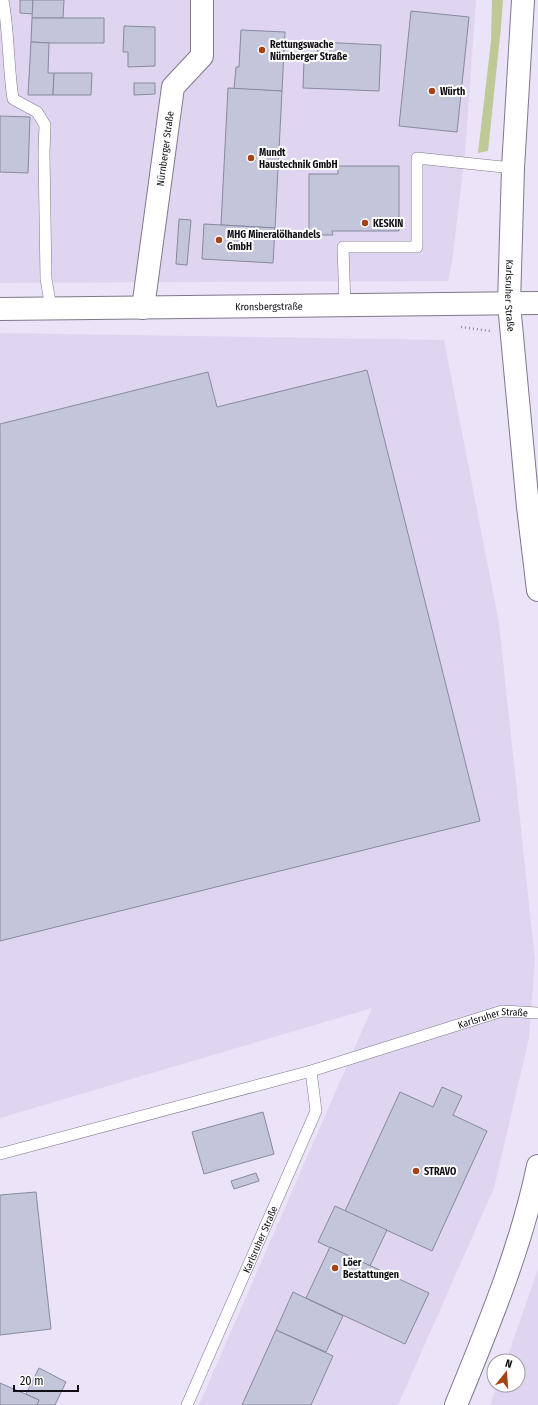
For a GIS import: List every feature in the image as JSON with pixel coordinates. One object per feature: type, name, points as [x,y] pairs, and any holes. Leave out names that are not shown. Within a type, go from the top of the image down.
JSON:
[{"type":"main road","name":"Nürnberger Straße","points":[[143,308],[173,87],[202,56],[202,0]]},
{"type":"main road","name":"Karlsruher Straße","points":[[522,0],[513,168],[509,304],[528,507],[538,590]]},
{"type":"main road","name":"Kronsbergstraße","points":[[0,309],[538,303]]},
{"type":"main road","points":[[456,1405],[509,1270],[530,1202],[538,1166]]},
{"type":"lane","points":[[3,0],[7,24],[10,82],[13,99],[37,112],[45,125],[46,278],[51,308]]},
{"type":"lane","points":[[345,306],[343,247],[417,247],[417,158],[513,168]]},
{"type":"lane","name":"Karlsruher Straße","points":[[0,1154],[311,1070],[502,1011],[538,1013]]},
{"type":"lane","name":"Karlsruher Straße","points":[[187,1405],[316,1111],[311,1070]]},
{"type":"shaded area","points":[[0,0],[476,0],[465,153],[452,262],[448,281],[0,283]]},
{"type":"shaded area","points":[[0,333],[444,340],[499,623],[535,960],[529,1038],[494,1188],[398,1405],[199,1405],[372,1008],[0,1118]]},
{"type":"shaded area","points":[[538,1269],[538,1405],[490,1405],[494,1393],[526,1393],[526,1353],[509,1353]]},
{"type":"green space","points":[[492,0],[503,0],[501,27],[488,151],[478,153],[491,41]]},
{"type":"building","points":[[20,0],[33,0],[33,14],[20,13]]},
{"type":"building","points":[[33,0],[64,0],[63,18],[32,18]]},
{"type":"building","points":[[411,11],[469,17],[457,132],[399,126]]},
{"type":"building","points":[[32,18],[104,18],[104,43],[31,42]]},
{"type":"building","points":[[124,26],[155,27],[155,66],[128,67],[128,52],[123,52]]},
{"type":"building","name":"Rettungswache Nürnberger Straße","points":[[241,30],[285,32],[282,91],[234,89],[236,67],[239,67]]},
{"type":"building","points":[[31,42],[49,43],[48,73],[54,73],[53,95],[28,95]]},
{"type":"building","points":[[318,42],[381,45],[379,91],[303,88],[304,60],[317,60]]},
{"type":"building","points":[[54,73],[92,73],[91,95],[53,95]]},
{"type":"building","points":[[134,83],[155,83],[155,94],[134,95]]},
{"type":"building","name":"Mundt Haustechnik GmbH","points":[[228,88],[282,91],[275,228],[221,225]]},
{"type":"building","points":[[0,116],[30,117],[28,173],[0,172]]},
{"type":"building","points":[[338,166],[399,166],[399,231],[332,231],[333,235],[309,235],[309,174],[338,174]]},
{"type":"building","points":[[179,219],[191,220],[187,265],[176,264]]},
{"type":"building","points":[[204,224],[275,228],[273,263],[202,259]]},
{"type":"building","points":[[367,370],[480,821],[0,941],[0,424],[208,372],[217,407]]},
{"type":"building","name":"STRAVO","points":[[442,1087],[462,1096],[453,1115],[487,1131],[432,1251],[345,1211],[400,1092],[433,1107]]},
{"type":"building","points":[[263,1112],[274,1154],[204,1174],[192,1132]]},
{"type":"building","points":[[256,1173],[259,1181],[234,1189],[231,1181]]},
{"type":"building","points":[[36,1192],[51,1329],[0,1335],[0,1195]]},
{"type":"building","points":[[335,1206],[387,1230],[370,1266],[318,1242]]},
{"type":"building","points":[[330,1247],[429,1293],[405,1344],[306,1298]]},
{"type":"building","points":[[293,1292],[343,1316],[326,1352],[276,1330]]},
{"type":"building","points":[[276,1330],[333,1356],[311,1405],[242,1405]]},
{"type":"building","points":[[39,1368],[66,1382],[55,1405],[37,1405],[39,1400],[26,1394]]},
{"type":"building","points":[[0,1383],[39,1400],[37,1405],[0,1405]]},
{"type":"place","name":"Rettungswache Nürnberger Straße","points":[[262,50]]},
{"type":"place","name":"Würth","points":[[432,91]]},
{"type":"place","name":"Mundt Haustechnik GmbH","points":[[251,158]]},
{"type":"place","name":"KESKIN","points":[[365,223]]},
{"type":"place","name":"MHG Mineralölhandels GmbH","points":[[219,240]]},
{"type":"place","name":"STRAVO","points":[[416,1171]]},
{"type":"place","name":"Löer Bestattungen","points":[[335,1268]]}]
